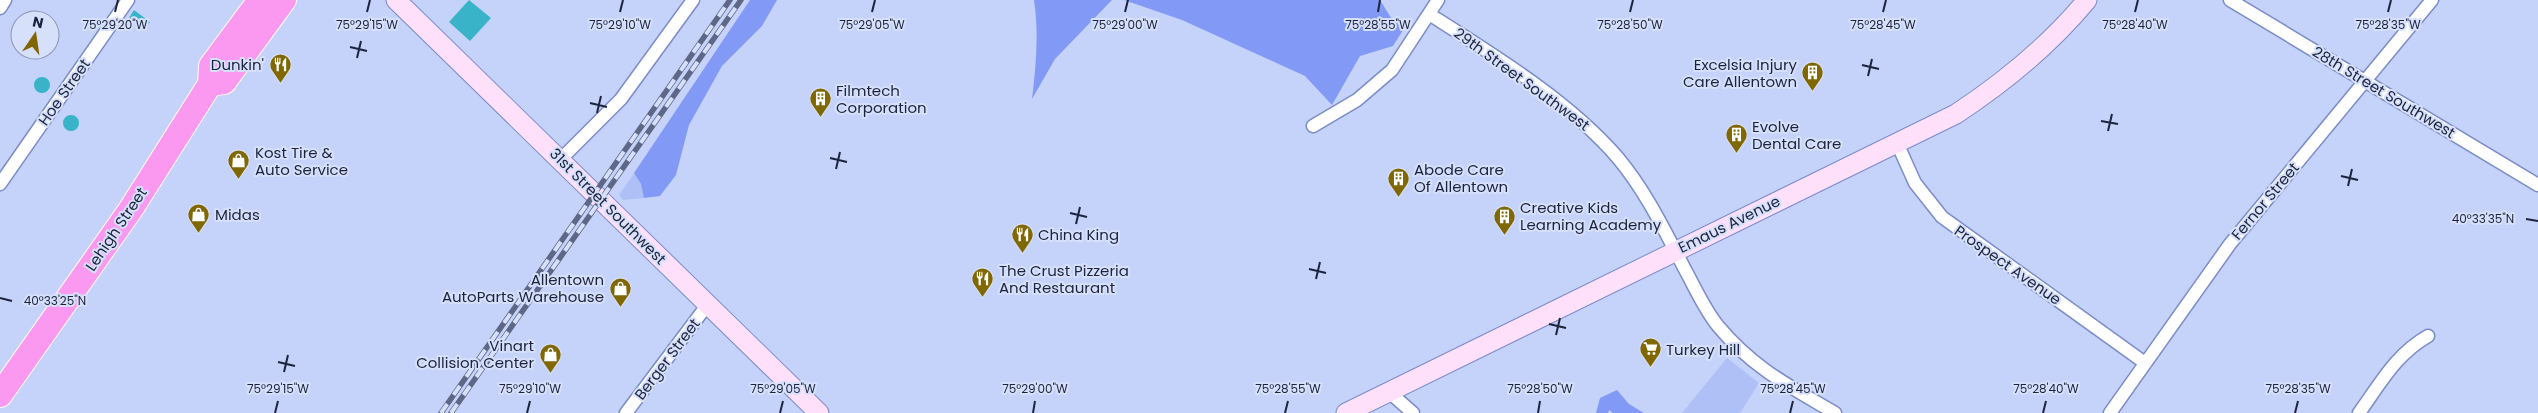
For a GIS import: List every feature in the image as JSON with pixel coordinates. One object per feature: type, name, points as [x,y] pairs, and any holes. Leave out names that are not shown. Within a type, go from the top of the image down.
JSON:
[{"type":"highway","name":"Lehigh Street","points":[[0,395],[130,210],[210,84],[211,66],[260,0]]},
{"type":"highway","name":"Lehigh Street","points":[[210,84],[224,82],[284,0]]},
{"type":"main road","name":"31st Street Southwest","points":[[396,0],[819,413]]},
{"type":"main road","name":"Emaus Avenue","points":[[1346,413],[1675,250],[1956,114],[2000,85],[2031,60],[2087,0]]},
{"type":"street","points":[[0,8],[6,0]]},
{"type":"street","name":"Hoe Street","points":[[0,184],[128,0]]},
{"type":"street","points":[[560,160],[621,99],[693,0]]},
{"type":"street","points":[[1313,126],[1356,100],[1392,70],[1438,0]]},
{"type":"street","name":"28th Street Southwest","points":[[2230,0],[2538,185]]},
{"type":"street","name":"Fernor Street","points":[[2110,413],[2230,244],[2432,0]]},
{"type":"street","name":"29th Street Southwest","points":[[1429,14],[1565,107],[1593,131],[1618,158],[1640,187],[1705,308],[1717,325],[1750,360],[1767,373],[1835,413]]},
{"type":"street","name":"Prospect Avenue","points":[[1897,143],[1916,183],[1942,217],[2145,363]]},
{"type":"street","name":"Berger Street","points":[[626,413],[708,304]]},
{"type":"street","points":[[2359,413],[2399,357],[2412,345],[2428,336]]},
{"type":"street","points":[[1388,391],[1413,413]]},
{"type":"shaded area","points":[[469,0],[491,18],[470,41],[449,22]]},
{"type":"shaded area","points":[[750,0],[777,0],[762,26],[722,66],[689,125],[676,175],[660,196],[644,198],[641,184],[634,173]]},
{"type":"shaded area","points":[[1034,0],[1112,0],[1055,59],[1032,99],[1036,49]]},
{"type":"shaded area","points":[[1124,0],[1380,0],[1393,21],[1405,27],[1393,46],[1360,56],[1332,105],[1305,76],[1182,20]]},
{"type":"shaded area","points":[[134,10],[150,22],[144,30],[129,18]]},
{"type":"shaded area","points":[[39,77],[45,77],[50,82],[48,91],[39,93],[34,88],[34,82]]},
{"type":"shaded area","points":[[71,115],[79,123],[71,131],[63,123]]},
{"type":"shaded area","points":[[634,173],[641,184],[644,198],[623,200],[619,195]]},
{"type":"shaded area","points":[[1727,358],[1759,383],[1740,413],[1682,413]]},
{"type":"shaded area","points":[[1617,390],[1629,404],[1644,413],[1613,413],[1609,410],[1608,413],[1596,413],[1600,398]]},
{"type":"railway","points":[[441,413],[730,0]]},
{"type":"railway","points":[[451,413],[741,0]]},
{"type":"place","name":"Dunkin'","points":[[280,83]]},
{"type":"place","name":"Excelsia Injury Care Allentown","points":[[1813,92]]},
{"type":"place","name":"Filmtech Corporation","points":[[820,118]]},
{"type":"place","name":"Evolve Dental Care","points":[[1736,154]]},
{"type":"place","name":"Kost Tire & Auto Service","points":[[239,180]]},
{"type":"place","name":"Abode Care Of Allentown","points":[[1398,197]]},
{"type":"place","name":"Midas","points":[[199,233]]},
{"type":"place","name":"Creative Kids Learning Academy","points":[[1504,235]]},
{"type":"place","name":"China King","points":[[1022,253]]},
{"type":"place","name":"The Crust Pizzeria And Restaurant","points":[[983,298]]},
{"type":"place","name":"Allentown AutoParts Warehouse","points":[[620,307]]},
{"type":"place","name":"Turkey Hill","points":[[1650,368]]},
{"type":"place","name":"Vinart Collision Center","points":[[550,373]]}]
